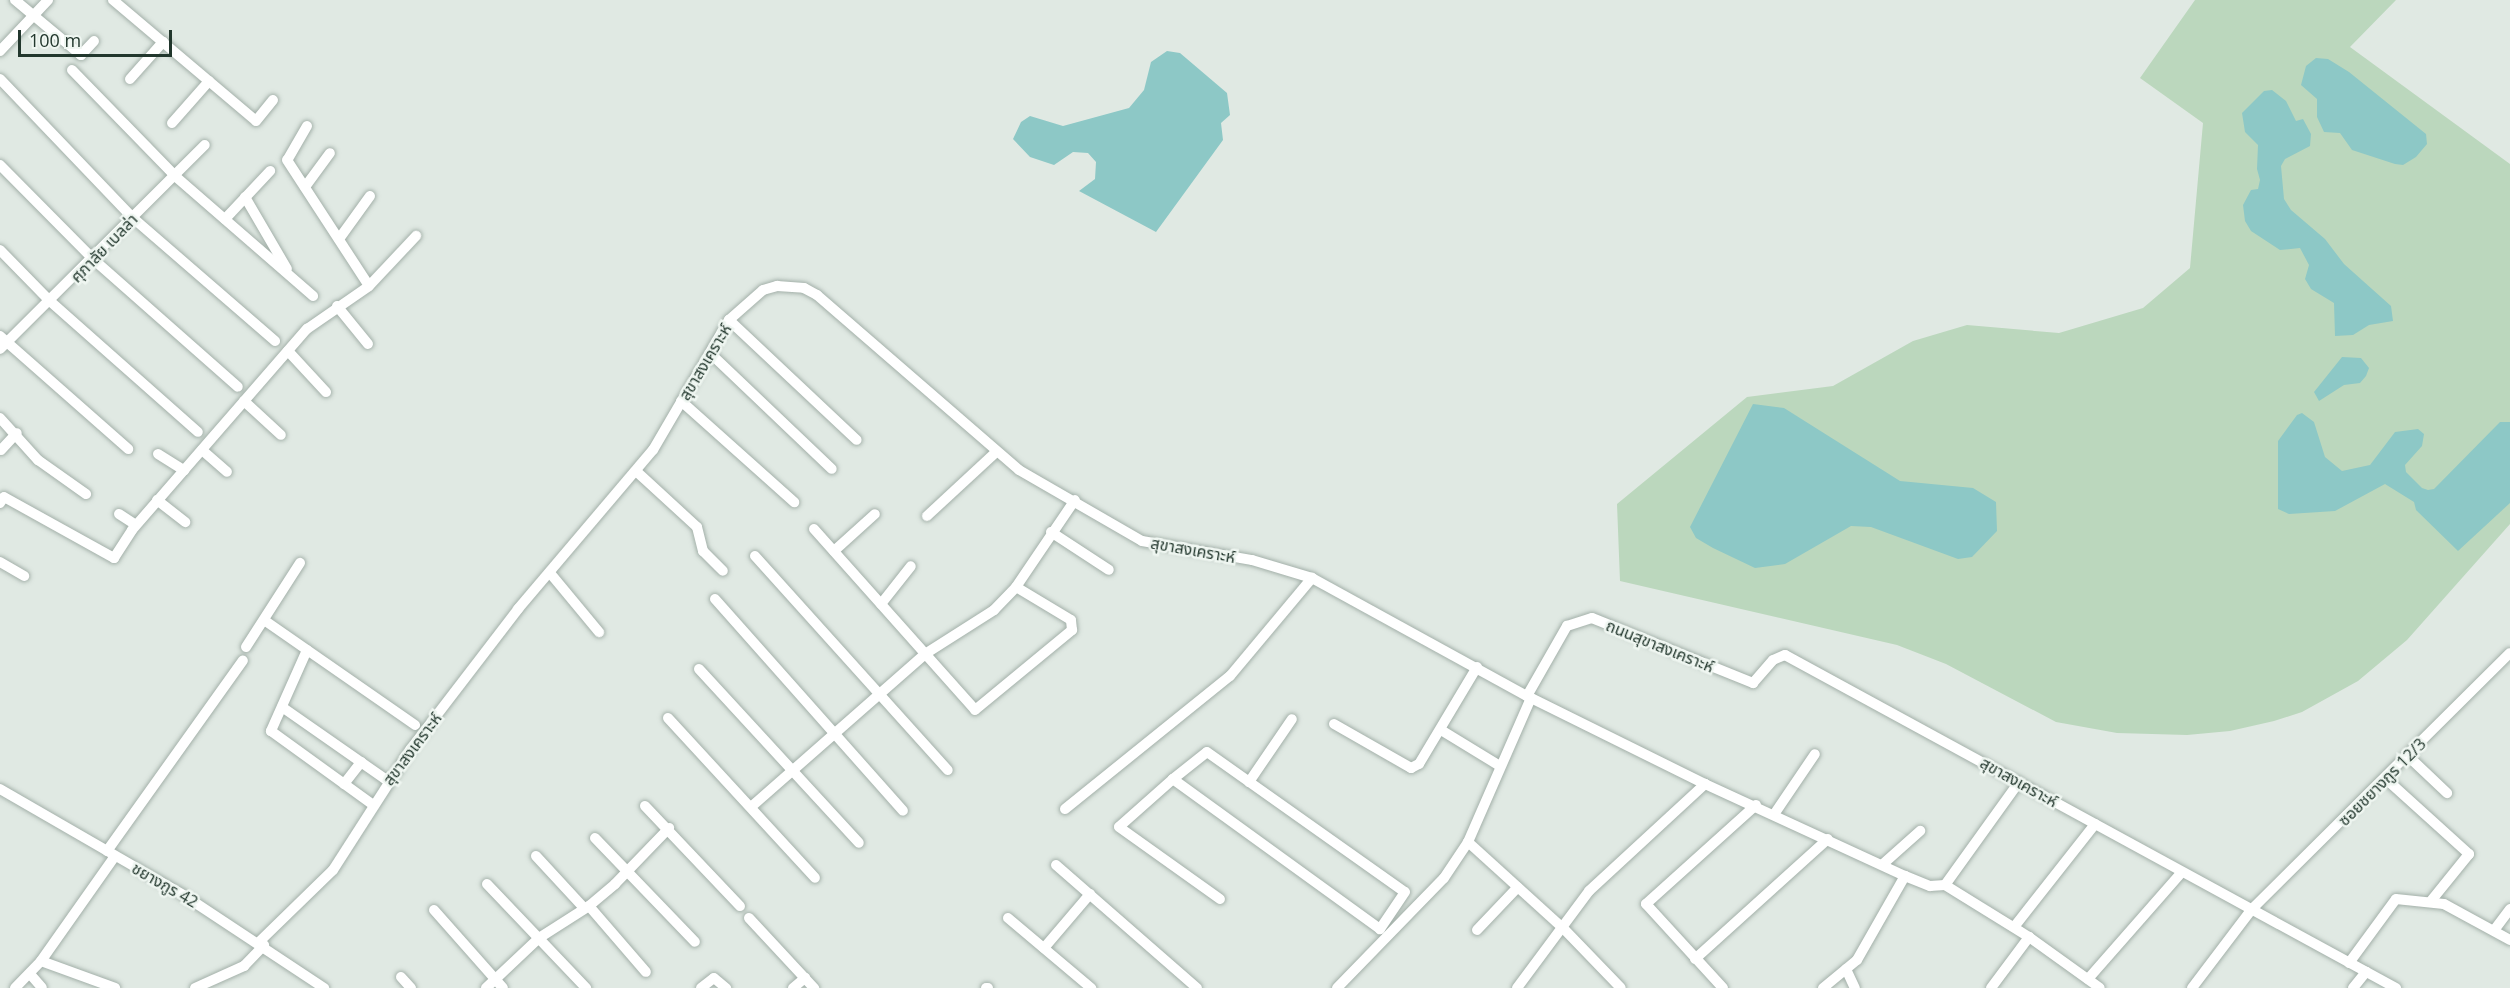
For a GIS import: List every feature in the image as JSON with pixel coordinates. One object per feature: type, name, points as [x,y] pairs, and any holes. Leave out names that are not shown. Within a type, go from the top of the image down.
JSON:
[{"type":"street","points":[[15,0],[81,55],[94,41]]},
{"type":"street","points":[[0,51],[48,0]]},
{"type":"street","points":[[113,0],[256,121],[273,100]]},
{"type":"street","points":[[130,78],[162,42]]},
{"type":"street","points":[[72,70],[175,176],[313,296]]},
{"type":"street","points":[[0,79],[133,218],[275,341]]},
{"type":"street","points":[[172,123],[209,81]]},
{"type":"street","points":[[306,126],[287,160],[369,286]]},
{"type":"street","name":"ศุภาลัย เบลล่า","points":[[3,343],[51,302],[205,145]]},
{"type":"street","points":[[304,187],[330,153]]},
{"type":"street","points":[[0,165],[93,259],[238,387]]},
{"type":"street","points":[[225,219],[270,171]]},
{"type":"street","points":[[339,239],[370,196]]},
{"type":"street","points":[[245,197],[292,278]]},
{"type":"street","points":[[0,503],[4,497],[114,558],[136,525],[307,329],[337,306],[369,286],[416,236]]},
{"type":"street","points":[[0,250],[51,302],[198,432]]},
{"type":"street","name":"สุขาสงเคราะห์","points":[[195,988],[244,966],[261,944],[333,870],[388,781],[518,609],[653,450],[729,320],[763,290],[777,286],[804,288],[873,340],[996,452],[1019,470],[1152,544],[1252,560],[1312,578],[1529,697],[1705,784],[1774,813],[1905,876],[1930,886],[1945,885]]},
{"type":"street","points":[[337,306],[368,344]]},
{"type":"street","points":[[729,320],[857,440]]},
{"type":"street","points":[[3,343],[128,449]]},
{"type":"street","points":[[288,351],[326,392]]},
{"type":"street","points":[[710,352],[832,469]]},
{"type":"street","points":[[244,401],[281,435]]},
{"type":"street","points":[[681,401],[794,502]]},
{"type":"street","points":[[0,418],[17,433],[38,460],[86,494]]},
{"type":"street","points":[[1,450],[17,433]]},
{"type":"street","points":[[202,450],[227,472]]},
{"type":"street","points":[[927,516],[996,452]]},
{"type":"street","points":[[158,454],[184,470]]},
{"type":"street","points":[[636,471],[697,527],[703,551],[723,571]]},
{"type":"street","points":[[157,501],[185,522]]},
{"type":"street","points":[[751,807],[836,735],[925,654],[994,610],[1016,587],[1051,532],[1075,501]]},
{"type":"street","points":[[119,514],[136,525]]},
{"type":"street","points":[[834,551],[875,514]]},
{"type":"street","points":[[814,529],[975,710],[1072,630],[1071,620],[1016,587]]},
{"type":"street","points":[[1051,532],[1109,570]]},
{"type":"street","points":[[755,556],[948,770]]},
{"type":"street","points":[[0,562],[24,576]]},
{"type":"street","points":[[246,647],[300,563]]},
{"type":"street","points":[[881,604],[911,566]]},
{"type":"street","points":[[550,573],[599,632]]},
{"type":"street","points":[[1065,809],[1230,676],[1312,578]]},
{"type":"street","points":[[715,599],[903,811]]},
{"type":"street","name":"ถนนสุขาสงเคราะห์","points":[[1529,697],[1568,626],[1592,618],[1753,683],[1773,660],[1785,655]]},
{"type":"street","points":[[264,620],[415,725]]},
{"type":"street","points":[[307,650],[271,731],[372,804]]},
{"type":"street","name":"สุขาสงเคราะห์","points":[[1785,655],[2252,909]]},
{"type":"street","name":"ซอยชยางกูร 12/3","points":[[2192,988],[2252,909],[2509,656]]},
{"type":"street","points":[[15,988],[40,961],[243,660]]},
{"type":"street","points":[[1334,724],[1412,768],[1419,764],[1477,667]]},
{"type":"street","points":[[699,669],[792,773],[859,843]]},
{"type":"street","points":[[1337,988],[1444,878],[1468,842],[1529,697]]},
{"type":"street","points":[[282,707],[388,781]]},
{"type":"street","points":[[668,718],[815,878]]},
{"type":"street","points":[[1249,782],[1292,719]]},
{"type":"street","points":[[1440,730],[1500,766]]},
{"type":"street","points":[[1173,779],[1380,929],[1405,892],[1207,752],[1173,779],[1119,827],[1220,899]]},
{"type":"street","points":[[1774,813],[1815,754]]},
{"type":"street","points":[[2408,756],[2447,793]]},
{"type":"street","points":[[344,784],[361,762]]},
{"type":"street","points":[[2386,779],[2469,854],[2431,901]]},
{"type":"street","points":[[2019,782],[1945,885],[2014,927],[2100,988]]},
{"type":"street","points":[[1517,988],[1589,891],[1705,784]]},
{"type":"street","name":"ชยางกูร 42","points":[[0,789],[261,944],[324,988]]},
{"type":"street","points":[[1723,988],[1646,904],[1756,805]]},
{"type":"street","points":[[645,806],[669,828],[740,906]]},
{"type":"street","points":[[2014,927],[2095,824]]},
{"type":"street","points":[[486,988],[539,938],[587,907],[669,828]]},
{"type":"street","points":[[1883,864],[1920,831]]},
{"type":"street","points":[[595,837],[696,942]]},
{"type":"street","points":[[1695,959],[1828,838]]},
{"type":"street","points":[[1468,842],[1563,928],[1620,988]]},
{"type":"street","points":[[536,856],[587,907],[646,972]]},
{"type":"street","points":[[1056,865],[1197,988]]},
{"type":"street","points":[[2088,979],[2182,872]]},
{"type":"street","points":[[1823,988],[1857,960],[1905,876]]},
{"type":"street","points":[[487,884],[586,988]]},
{"type":"street","points":[[1477,930],[1518,887]]},
{"type":"street","points":[[1044,948],[1090,894]]},
{"type":"street","points":[[2349,963],[2396,899],[2431,901],[2495,929],[2510,940]]},
{"type":"street","points":[[1394,908],[1408,917]]},
{"type":"street","points":[[2252,909],[2396,988]]},
{"type":"street","points":[[2495,929],[2510,909]]},
{"type":"street","points":[[435,910],[503,988]]},
{"type":"street","points":[[748,918],[814,988]]},
{"type":"street","points":[[1008,918],[1091,988]]},
{"type":"street","points":[[1991,988],[2029,937]]},
{"type":"street","points":[[40,961],[115,988]]},
{"type":"street","points":[[1846,969],[1855,988]]},
{"type":"street","points":[[2353,988],[2366,972]]},
{"type":"street","points":[[30,974],[42,988]]},
{"type":"street","points":[[401,977],[411,988]]},
{"type":"street","points":[[793,988],[805,978]]},
{"type":"street","points":[[701,988],[710,980],[718,979],[726,988]]},
{"type":"green space","points":[[2195,0],[2396,0],[2350,47],[2510,164],[2510,524],[2407,640],[2358,681],[2302,712],[2274,721],[2230,731],[2187,735],[2117,733],[2056,722],[1946,664],[1897,645],[1620,581],[1617,504],[1747,397],[1833,386],[1913,341],[1967,325],[2059,333],[2143,308],[2190,268],[2203,123],[2140,78]]},
{"type":"water","points":[[1167,51],[1180,53],[1227,93],[1230,115],[1221,123],[1223,140],[1156,232],[1079,191],[1095,179],[1096,162],[1088,153],[1073,152],[1054,165],[1030,157],[1013,139],[1021,122],[1030,116],[1063,126],[1129,108],[1144,90],[1151,62]]},
{"type":"water","points":[[2316,58],[2328,59],[2349,72],[2426,134],[2427,144],[2416,157],[2403,165],[2395,164],[2352,150],[2340,133],[2324,132],[2317,117],[2317,99],[2301,85],[2306,66]]},
{"type":"water","points":[[2272,90],[2286,101],[2296,121],[2303,119],[2311,134],[2310,146],[2285,159],[2281,166],[2284,199],[2291,210],[2325,239],[2344,264],[2391,306],[2393,321],[2369,325],[2353,335],[2335,336],[2334,303],[2311,289],[2305,279],[2309,265],[2300,248],[2280,250],[2251,231],[2245,221],[2243,205],[2251,190],[2258,189],[2260,180],[2257,169],[2258,145],[2245,132],[2242,113],[2264,91]]},
{"type":"water","points":[[2342,357],[2361,358],[2369,368],[2366,376],[2360,383],[2344,385],[2319,401],[2314,392]]},
{"type":"water","points":[[1753,404],[1784,408],[1900,481],[1973,488],[1996,502],[1997,531],[1972,557],[1958,559],[1871,527],[1851,526],[1785,564],[1755,568],[1713,548],[1696,538],[1690,527]]},
{"type":"water","points":[[2302,413],[2314,422],[2325,457],[2342,471],[2370,465],[2395,432],[2418,429],[2424,434],[2422,446],[2405,465],[2406,472],[2422,488],[2428,490],[2434,489],[2500,422],[2510,422],[2510,503],[2458,551],[2416,510],[2414,502],[2385,484],[2335,511],[2289,514],[2278,509],[2278,441],[2297,415]]}]
